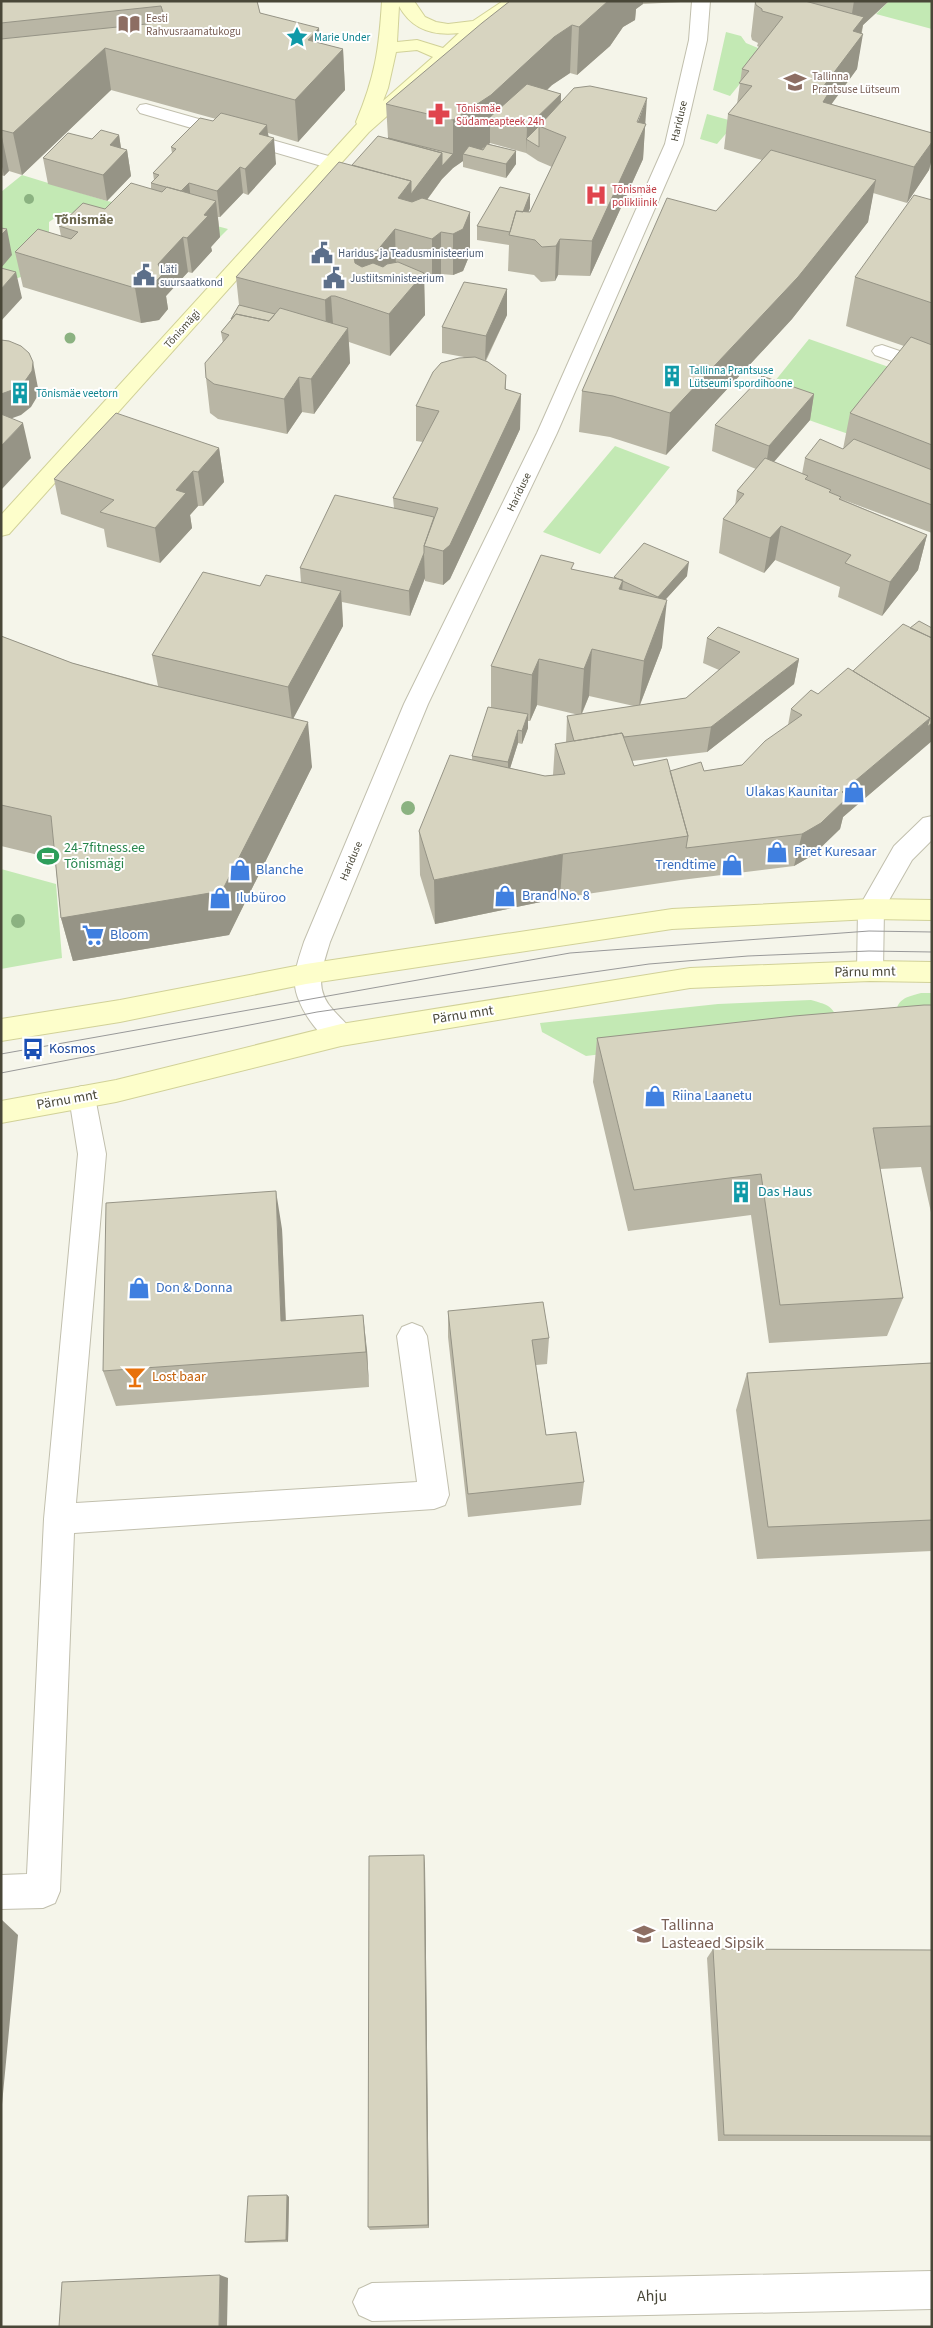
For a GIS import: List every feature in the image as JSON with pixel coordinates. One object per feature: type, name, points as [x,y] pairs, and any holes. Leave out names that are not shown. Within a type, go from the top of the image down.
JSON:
[{"type":"street","name":"Tõnismägi","points":[[362,128],[379,88],[388,49],[391,1]]},
{"type":"street","points":[[405,1],[417,20],[426,25],[455,29],[478,26]]},
{"type":"street","name":"Tõnismägi","points":[[1,529],[362,128],[478,26],[515,1]]},
{"type":"street","name":"Hariduse","points":[[306,974],[320,933],[416,704],[547,433],[674,144],[698,40],[701,1]]},
{"type":"street","points":[[388,49],[419,44],[432,48],[443,56]]},
{"type":"street","points":[[146,109],[332,163]]},
{"type":"street","points":[[882,351],[932,368]]},
{"type":"street","points":[[870,971],[871,909],[903,853],[932,825]]},
{"type":"street","points":[[1,1030],[120,1011],[306,974],[672,919],[871,909],[932,910]]},
{"type":"street","name":"Pärnu mnt","points":[[1,1112],[116,1091],[341,1035],[690,978],[870,971],[932,972]]},
{"type":"street","points":[[306,974],[310,1000],[317,1012],[341,1035]]},
{"type":"street","points":[[1,1892],[43,1891],[59,1519],[92,1154],[82,1097]]},
{"type":"street","points":[[59,1519],[434,1495],[412,1336]]},
{"type":"street","name":"Ahju","points":[[372,2302],[932,2290]]},
{"type":"green space","points":[[889,1],[932,1],[932,29],[876,14]]},
{"type":"green space","points":[[726,32],[741,36],[746,43],[758,48],[747,75],[730,96],[713,90]]},
{"type":"green space","points":[[707,114],[736,122],[717,144],[700,139]]},
{"type":"green space","points":[[22,175],[107,201],[154,209],[228,229],[220,237],[172,222],[83,213],[62,213],[49,222],[49,241],[21,277],[11,280],[1,279],[1,192]]},
{"type":"green space","points":[[809,339],[903,372],[854,436],[758,402]]},
{"type":"green space","points":[[615,446],[670,467],[600,554],[543,532]]},
{"type":"green space","points":[[1,869],[56,884],[62,958],[1,969]]},
{"type":"green space","points":[[921,993],[932,993],[932,1027],[896,1016],[896,1010],[900,1002]]},
{"type":"green space","points":[[811,1000],[829,1006],[839,1022],[762,1034],[586,1056],[542,1032],[540,1023],[718,1004]]},
{"type":"building","points":[[1,1],[257,1],[260,13],[319,28],[308,40],[343,49],[295,100],[105,48],[13,133],[1,130],[1,39],[166,22],[161,6],[1,23]]},
{"type":"building","points":[[510,1],[608,1],[579,27],[572,25],[554,37],[491,95],[453,120],[386,104],[482,23]]},
{"type":"building","points":[[755,1],[805,1],[864,17],[853,31],[863,34],[823,87],[831,89],[823,102],[932,133],[932,142],[914,167],[728,114],[752,86],[739,83],[749,71],[742,69],[783,17],[762,11]]},
{"type":"building","points":[[527,84],[561,94],[527,127],[490,117]]},
{"type":"building","points":[[590,86],[647,98],[637,122],[646,124],[592,241],[560,239],[556,246],[542,247],[535,240],[509,235],[516,211],[530,212],[566,137],[539,126],[574,88]]},
{"type":"building","points":[[221,113],[267,125],[259,134],[274,138],[245,169],[240,167],[217,191],[189,183],[181,191],[151,183],[159,175],[153,173],[176,149],[171,147],[200,118],[213,121]]},
{"type":"building","points":[[539,126],[539,147],[526,139]]},
{"type":"building","points":[[101,130],[119,135],[110,145],[127,150],[103,175],[43,158],[68,133],[92,139]]},
{"type":"building","points":[[378,136],[442,153],[411,194],[411,181],[352,165]]},
{"type":"building","points":[[388,138],[453,154],[442,166],[442,153]]},
{"type":"building","points":[[487,144],[516,151],[506,164],[463,154],[469,146],[483,150]]},
{"type":"building","name":"Tallinna Prantsuse Lütseumi spordihoone","points":[[771,150],[876,180],[798,277],[670,413],[613,396],[582,391],[667,198],[716,211]]},
{"type":"building","points":[[339,162],[411,181],[398,198],[412,202],[422,198],[470,212],[463,229],[453,234],[441,232],[432,239],[395,229],[376,252],[354,257],[355,263],[362,267],[373,263],[383,267],[387,264],[398,262],[424,273],[389,314],[335,296],[325,300],[236,277]]},
{"type":"building","points":[[131,183],[162,192],[167,187],[216,201],[204,215],[208,216],[187,238],[183,237],[158,264],[163,274],[153,284],[135,288],[15,252],[38,229],[71,239],[78,232],[59,226],[83,203],[105,209]]},
{"type":"building","points":[[500,187],[530,194],[523,212],[516,211],[510,232],[477,226]]},
{"type":"building","points":[[914,195],[932,200],[932,303],[855,277]]},
{"type":"building","points":[[1,228],[7,229],[1,235]]},
{"type":"building","points":[[1,268],[16,272],[1,289]]},
{"type":"building","points":[[464,282],[507,289],[486,336],[442,327]]},
{"type":"building","points":[[239,305],[275,314],[269,321],[236,314],[231,319]]},
{"type":"building","points":[[280,308],[348,328],[311,379],[299,377],[284,399],[214,384],[206,378],[205,363],[229,335],[221,332],[236,314],[269,321]]},
{"type":"building","points":[[911,337],[932,345],[932,445],[850,413]]},
{"type":"building","points":[[1,340],[21,346],[29,353],[33,362],[32,371],[25,381],[15,389],[1,394]]},
{"type":"building","points":[[475,357],[488,362],[506,375],[505,389],[521,394],[450,545],[443,551],[424,546],[438,508],[393,498],[439,411],[416,406],[433,372],[441,363],[459,358]]},
{"type":"building","points":[[762,376],[814,394],[769,446],[715,425]]},
{"type":"building","points":[[116,413],[219,448],[198,472],[193,471],[176,490],[186,493],[155,528],[100,512],[114,500],[54,479]]},
{"type":"building","points":[[1,414],[23,423],[1,446]]},
{"type":"building","points":[[820,439],[843,449],[854,439],[932,470],[932,505],[805,458]]},
{"type":"building","points":[[765,458],[808,476],[805,479],[831,490],[829,492],[841,497],[839,499],[927,535],[890,582],[845,563],[851,555],[781,526],[770,538],[723,519],[744,494],[737,491]]},
{"type":"building","points":[[335,495],[434,517],[424,546],[424,553],[409,591],[300,568]]},
{"type":"building","points":[[644,543],[689,562],[658,597],[614,577]]},
{"type":"building","points":[[541,555],[574,563],[571,569],[623,580],[619,589],[667,600],[644,661],[592,649],[584,669],[539,659],[532,675],[491,666]]},
{"type":"building","points":[[203,572],[260,586],[266,575],[341,591],[288,687],[152,655]]},
{"type":"building","points":[[919,621],[932,628],[932,638],[910,628]]},
{"type":"building","points":[[903,624],[932,638],[932,723],[927,727],[930,718],[853,671]]},
{"type":"building","points":[[718,627],[799,659],[711,727],[624,737],[622,733],[574,741],[567,716],[686,698],[740,652],[707,638]]},
{"type":"building","points":[[1,636],[72,663],[147,684],[308,722],[222,891],[61,918],[51,816],[1,805]]},
{"type":"building","points":[[848,668],[930,718],[842,792],[848,797],[821,823],[802,834],[686,848],[688,836],[670,771],[701,762],[704,771],[742,765],[765,741],[802,715],[791,709],[811,690],[818,694]]},
{"type":"building","points":[[488,707],[528,714],[522,731],[518,730],[508,762],[472,756]]},
{"type":"building","points":[[622,733],[634,766],[667,759],[688,836],[563,854],[434,880],[419,831],[450,755],[545,776],[565,774],[555,744]]},
{"type":"building","name":"Das Haus","points":[[932,1005],[932,1126],[873,1128],[903,1298],[780,1305],[761,1174],[634,1190],[597,1038],[794,1016]]},
{"type":"building","points":[[276,1191],[281,1321],[363,1315],[366,1352],[103,1371],[106,1203]]},
{"type":"building","points":[[543,1302],[549,1338],[532,1340],[546,1435],[576,1432],[584,1482],[468,1494],[448,1311]]},
{"type":"building","points":[[932,1363],[932,1520],[768,1527],[747,1373]]},
{"type":"building","points":[[424,1855],[428,2225],[368,2227],[369,1856]]},
{"type":"building","points":[[713,1949],[932,1950],[932,2136],[724,2135]]},
{"type":"building","points":[[287,2195],[286,2240],[245,2242],[248,2196]]},
{"type":"building","points":[[220,2275],[219,2327],[59,2327],[62,2282]]},
{"type":"tram line","points":[[1,1054],[570,953],[869,931],[932,932]]},
{"type":"tram line","points":[[1,1073],[317,1012],[649,964],[748,956],[869,951],[932,952]]},
{"type":"place","name":"Eesti Rahvusraamatukogu","points":[[129,24]]},
{"type":"place","name":"Marie Under","points":[[297,37]]},
{"type":"place","name":"Tallinna Prantsuse Lütseum","points":[[795,82]]},
{"type":"place","name":"Tõnismäe Südameapteek 24h","points":[[439,114]]},
{"type":"place","name":"Tõnismäe polikliinik","points":[[596,195]]},
{"type":"place","name":"Haridus- ja Teadusministeerium","points":[[322,253]]},
{"type":"place","name":"Läti suursaatkond","points":[[144,275]]},
{"type":"place","name":"Justiitsministeerium","points":[[334,278]]},
{"type":"place","name":"Tallinna Prantsuse Lütseumi spordihoone","points":[[672,376]]},
{"type":"place","name":"Tõnismäe veetorn","points":[[20,393]]},
{"type":"place","name":"Ulakas Kaunitar","points":[[854,792]]},
{"type":"place","name":"Piret Kuresaar","points":[[777,852]]},
{"type":"place","name":"24-7fitness.ee Tõnismägi","points":[[48,856]]},
{"type":"place","name":"Trendtime","points":[[732,865]]},
{"type":"place","name":"Blanche","points":[[240,870]]},
{"type":"place","name":"Brand No. 8","points":[[505,896]]},
{"type":"place","name":"Ilubüroo","points":[[220,898]]},
{"type":"place","name":"Bloom","points":[[93,935]]},
{"type":"place","name":"Kosmos","points":[[33,1049]]},
{"type":"place","name":"Riina Laanetu","points":[[655,1096]]},
{"type":"place","name":"Das Haus","points":[[741,1192]]},
{"type":"place","name":"Don & Donna","points":[[139,1288]]},
{"type":"place","name":"Lost baar","points":[[135,1377]]},
{"type":"place","name":"Tallinna Lasteaed Sipsik","points":[[644,1934]]},
{"type":"district","name":"Tõnismäe","points":[[84,220]]}]
